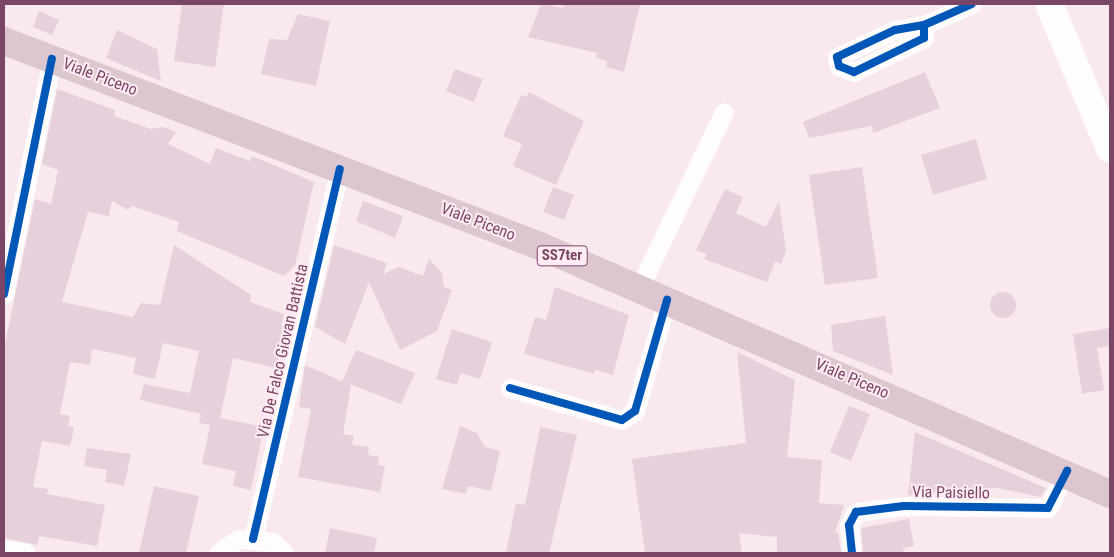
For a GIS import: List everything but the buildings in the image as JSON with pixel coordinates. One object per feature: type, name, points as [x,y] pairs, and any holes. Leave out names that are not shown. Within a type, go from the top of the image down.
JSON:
[{"type":"main road","name":"Viale Piceno","points":[[4,40],[340,169],[639,288],[1068,471],[1110,494]]},
{"type":"street","points":[[924,25],[972,4]]},
{"type":"street","points":[[1049,4],[1110,149]]},
{"type":"street","points":[[4,294],[52,59]]},
{"type":"street","points":[[639,288],[724,112]]},
{"type":"street","name":"Via De Falco Giovan Battista","points":[[253,539],[340,169]]},
{"type":"street","points":[[510,388],[622,420],[635,411],[667,300]]},
{"type":"street","name":"Via Paisiello","points":[[852,553],[849,525],[856,512],[904,506],[1048,508],[1068,471]]},
{"type":"street","points":[[218,553],[238,539],[273,542],[284,553]]},
{"type":"street","points":[[4,548],[26,553]]},
{"type":"cycle path","points":[[924,25],[924,38],[854,72],[839,66],[837,57],[895,30],[924,25],[972,4]]},
{"type":"cycle path","points":[[4,294],[52,59]]},
{"type":"cycle path","points":[[253,539],[340,169]]},
{"type":"cycle path","points":[[510,388],[622,420],[635,411],[667,300]]},
{"type":"cycle path","points":[[852,553],[849,525],[856,512],[904,506],[1048,508],[1067,471]]}]
